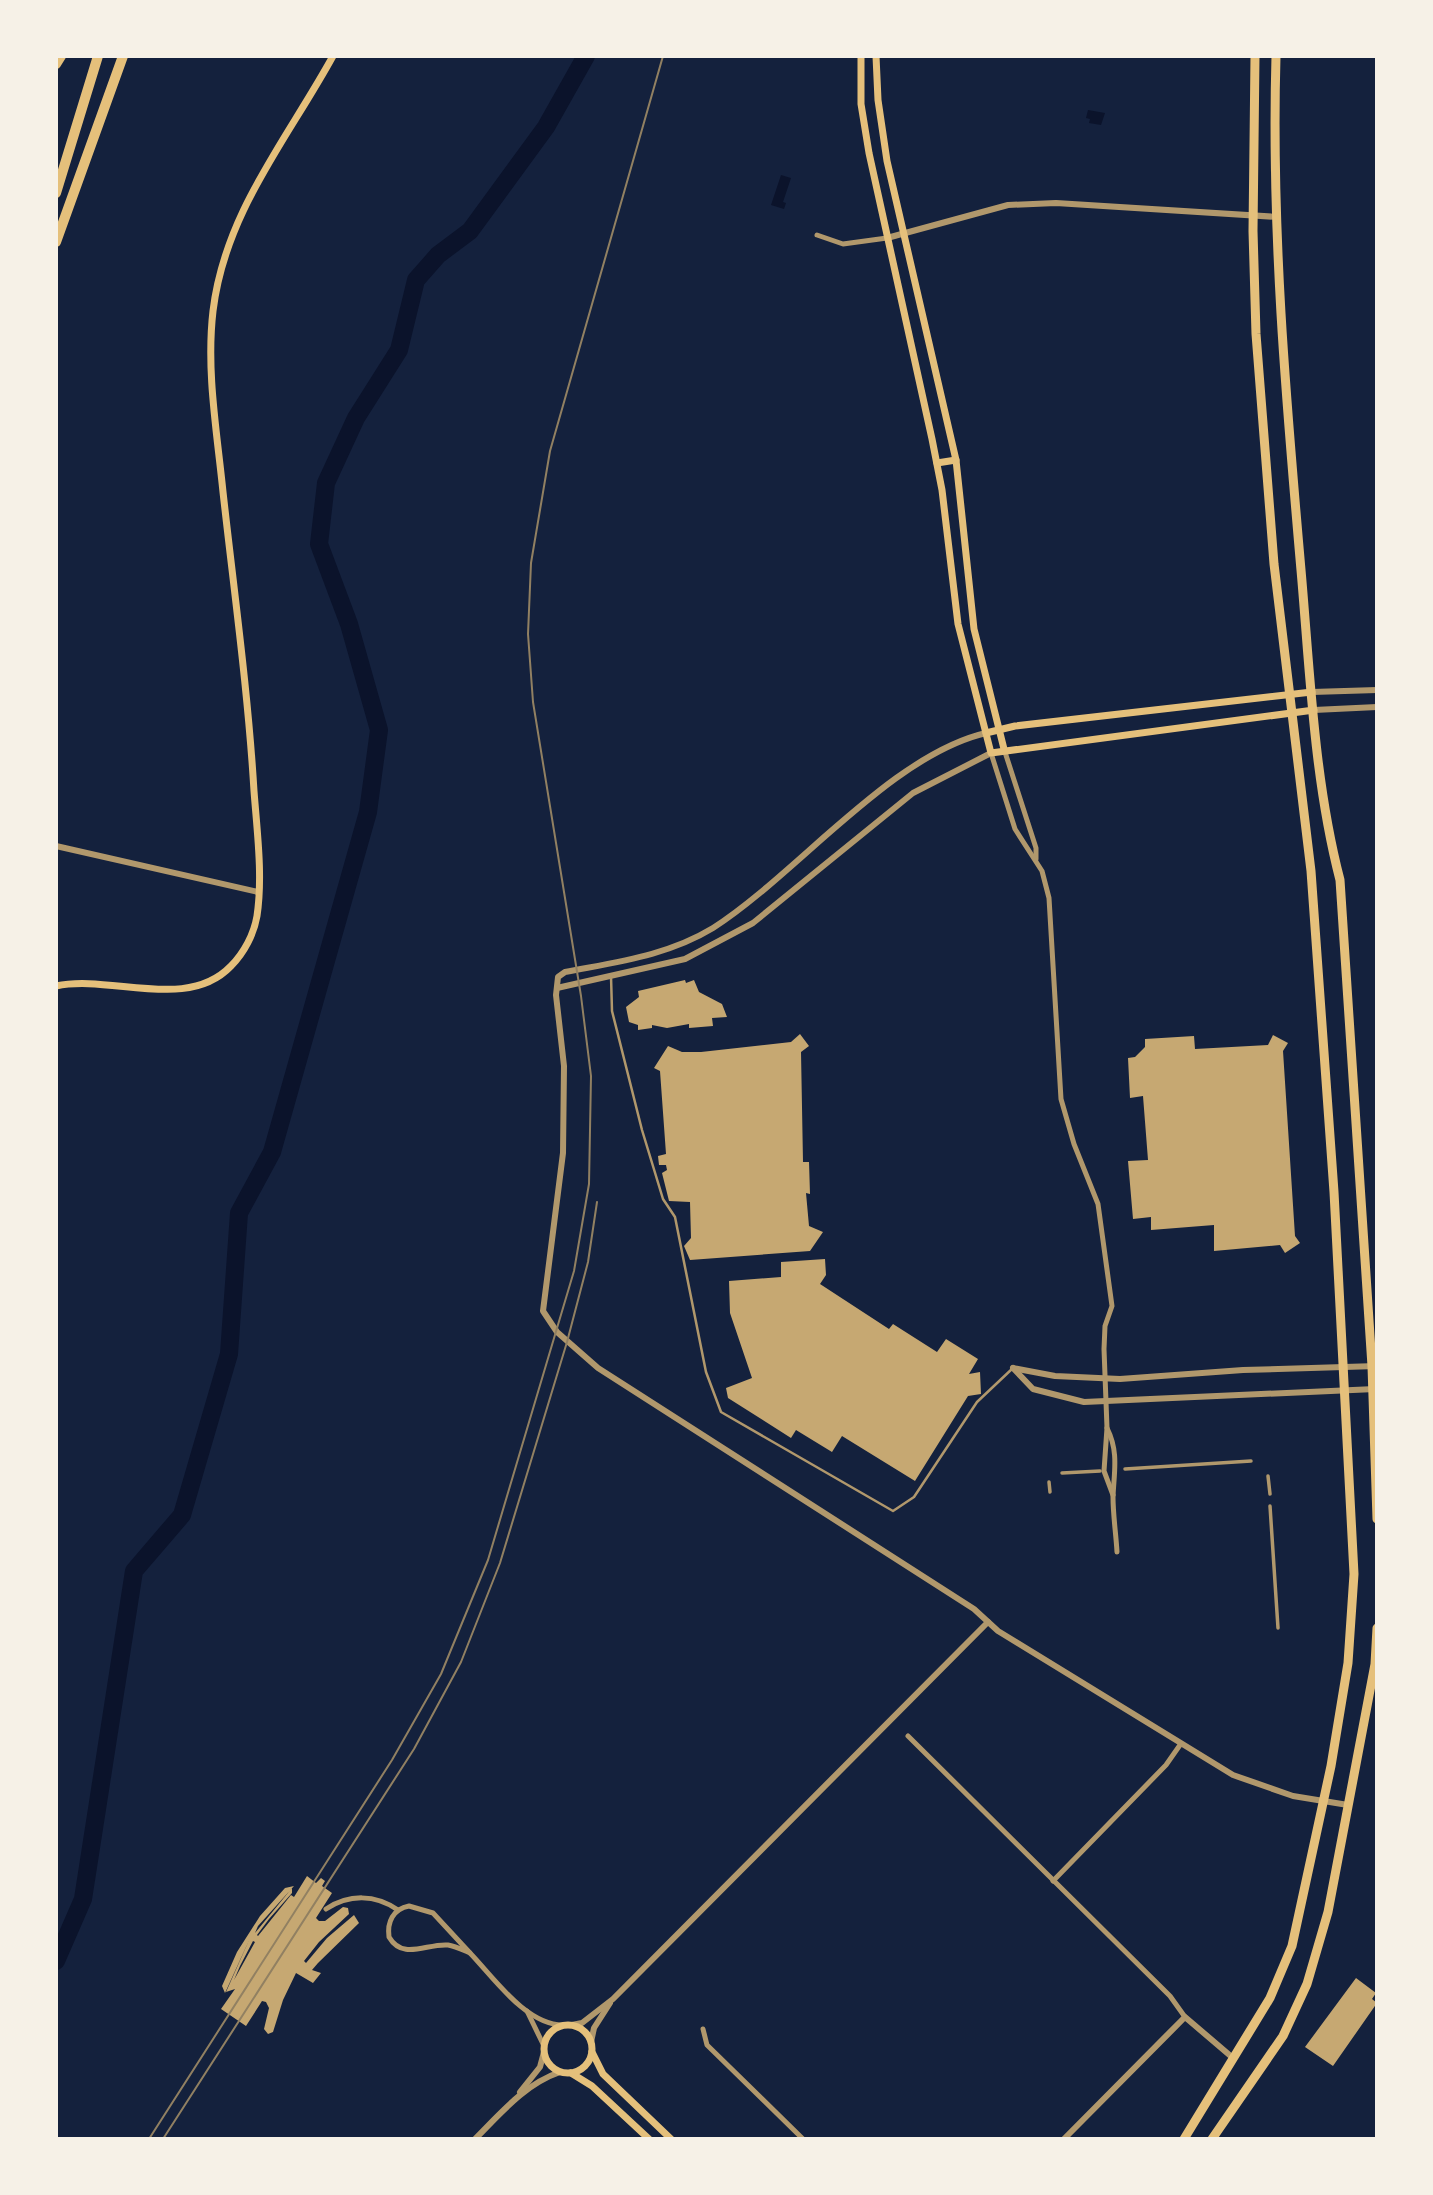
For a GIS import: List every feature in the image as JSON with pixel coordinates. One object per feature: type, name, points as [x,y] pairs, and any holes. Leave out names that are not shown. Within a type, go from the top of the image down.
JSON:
[{"type":"highway","points":[[56,64],[61,56]]},
{"type":"highway","points":[[56,193],[98,56]]},
{"type":"highway","points":[[56,242],[122,56]]},
{"type":"highway","points":[[1184,2139],[1270,1998],[1292,1946],[1323,1801],[1348,1663],[1354,1574],[1334,1192],[1311,870],[1274,565],[1256,334],[1253,215],[1255,56]]},
{"type":"highway","points":[[1276,56],[1281,335],[1312,692],[1330,841],[1340,880],[1374,1366],[1377,1519]]},
{"type":"highway","points":[[1212,2139],[1283,2036],[1304,1992],[1321,1942],[1375,1664],[1377,1628]]},
{"type":"main road","points":[[56,986],[89,982],[184,988],[211,979],[230,967],[248,942],[258,914],[253,773],[214,403],[212,323],[221,268],[243,206],[333,56]]},
{"type":"main road","points":[[861,56],[861,104],[887,238],[937,463],[958,624],[991,752],[1314,710]]},
{"type":"main road","points":[[876,56],[878,100],[903,233],[956,460],[974,629],[1004,749]]},
{"type":"main road","points":[[937,463],[956,460]]},
{"type":"main road","points":[[986,733],[1312,692]]},
{"type":"main road","points":[[649,2139],[592,2086],[571,2073],[561,2072],[548,2062],[544,2049],[551,2032],[568,2025],[582,2029],[591,2042],[592,2052],[603,2074],[671,2139]]},
{"type":"main road","points":[[571,2073],[585,2066],[592,2052]]},
{"type":"street","points":[[817,235],[843,244],[887,238],[1008,205],[1056,203],[1278,216]]},
{"type":"street","points":[[1312,692],[1377,690]]},
{"type":"street","points":[[1314,710],[1377,707]]},
{"type":"street","points":[[986,733],[947,749],[893,782],[745,905],[713,928],[680,946],[565,972],[558,978],[564,1066],[564,1140],[556,1226],[543,1302],[547,1320],[598,1368],[763,1472],[988,1622],[1180,1745],[1249,1782],[1348,1805]]},
{"type":"street","points":[[1004,749],[1049,898],[1061,1099],[1102,1221],[1112,1306],[1105,1326],[1107,1428],[1104,1471],[1113,1495]]},
{"type":"street","points":[[557,988],[685,959],[753,923],[913,793],[991,752],[1015,830],[1023,845],[1036,859]]},
{"type":"street","points":[[56,846],[258,892]]},
{"type":"street","points":[[611,975],[630,959]]},
{"type":"street","points":[[1013,1368],[1055,1376],[1104,1379],[1243,1370],[1374,1366]]},
{"type":"street","points":[[1013,1368],[1033,1389],[1084,1402],[1375,1389]]},
{"type":"street","points":[[1107,1428],[1114,1442],[1116,1460],[1113,1495],[1117,1552]]},
{"type":"street","points":[[1237,1454],[1237,1462]]},
{"type":"street","points":[[1125,1469],[1251,1461]]},
{"type":"street","points":[[1062,1473],[1100,1471]]},
{"type":"street","points":[[1268,1476],[1270,1494]]},
{"type":"street","points":[[1049,1482],[1050,1492]]},
{"type":"street","points":[[1270,1506],[1278,1628]]},
{"type":"street","points":[[470,1953],[448,1945],[401,1949],[392,1942],[388,1932],[393,1915],[409,1906],[433,1913],[527,2011],[551,2025],[568,2025],[586,2020],[613,1999],[988,1622]]},
{"type":"street","points":[[908,1736],[1177,2003],[1185,2017],[1233,2058]]},
{"type":"street","points":[[1053,1881],[1166,1765],[1180,1745]]},
{"type":"street","points":[[326,1909],[341,1899],[356,1897],[380,1900],[398,1910]]},
{"type":"street","points":[[591,2042],[594,2028],[613,1999]]},
{"type":"street","points":[[475,2139],[517,2097],[540,2067],[544,2049],[527,2011]]},
{"type":"street","points":[[1065,2139],[1185,2017]]},
{"type":"street","points":[[702,2029],[707,2045],[803,2139]]},
{"type":"street","points":[[517,2097],[543,2078],[561,2072]]},
{"type":"lane","points":[[611,975],[612,1011],[663,1199],[675,1217],[706,1372],[720,1412],[893,1511],[914,1497],[977,1402],[1013,1368]]},
{"type":"water","points":[[1088,110],[1105,113],[1101,125],[1089,123],[1090,119],[1086,118]]},
{"type":"water","points":[[781,175],[791,178],[783,202],[786,203],[784,209],[771,205]]},
{"type":"building","points":[[685,980],[686,983],[694,980],[699,992],[722,1004],[727,1017],[712,1018],[713,1026],[689,1028],[689,1024],[667,1028],[652,1025],[652,1028],[638,1030],[638,1025],[629,1022],[626,1007],[639,997],[638,991]]},
{"type":"building","points":[[800,1034],[809,1046],[801,1052],[803,1162],[809,1162],[810,1194],[806,1193],[809,1226],[823,1232],[810,1251],[690,1260],[684,1246],[691,1238],[690,1202],[669,1201],[662,1173],[667,1170],[666,1165],[659,1165],[658,1156],[666,1154],[660,1071],[654,1068],[668,1046],[682,1052],[701,1052],[791,1042]]},
{"type":"building","points":[[1273,1035],[1288,1043],[1283,1051],[1295,1236],[1300,1243],[1285,1253],[1280,1245],[1214,1251],[1214,1225],[1151,1230],[1151,1217],[1133,1219],[1128,1161],[1148,1160],[1143,1096],[1130,1098],[1128,1058],[1135,1057],[1145,1047],[1145,1039],[1194,1036],[1195,1049],[1268,1045]]},
{"type":"building","points":[[825,1259],[826,1275],[820,1284],[889,1329],[893,1324],[937,1352],[946,1339],[978,1359],[969,1374],[980,1372],[981,1394],[968,1396],[915,1481],[842,1436],[832,1452],[796,1430],[791,1438],[728,1398],[726,1388],[752,1378],[730,1313],[729,1281],[781,1277],[781,1262]]},
{"type":"building","points":[[307,1876],[316,1883],[321,1878],[325,1881],[322,1886],[332,1893],[316,1918],[319,1921],[325,1921],[343,1907],[348,1908],[349,1914],[319,1942],[304,1961],[306,1963],[327,1938],[354,1915],[359,1923],[312,1970],[321,1973],[313,1983],[296,1973],[283,2000],[273,2032],[268,2034],[264,2029],[269,2008],[266,2002],[262,2001],[246,2026],[221,2009],[235,1989],[226,1992],[250,1938],[225,1993],[222,1986],[237,1952],[260,1916],[285,1888],[294,1886],[292,1893],[258,1936],[291,1895],[294,1897]],"holes":[[[290,1891],[255,1933],[258,1926]],[[253,1941],[255,1942],[234,1980]]]},
{"type":"building","points":[[1356,1978],[1376,1993],[1372,1999],[1377,2003],[1333,2066],[1305,2047]]},
{"type":"waterway","points":[[56,1961],[83,1899],[134,1571],[182,1515],[229,1354],[239,1213],[272,1152],[368,812],[379,730],[349,624],[319,544],[326,483],[356,418],[399,350],[416,280],[438,255],[470,231],[546,127],[586,56]]},
{"type":"tram line","points":[[149,2139],[392,1760],[441,1674],[488,1560],[574,1271],[589,1184],[591,1076],[581,996],[533,702],[528,634],[531,563],[550,451],[663,56]]},
{"type":"tram line","points":[[163,2139],[414,1749],[461,1662],[500,1563],[567,1342],[588,1262],[597,1202]]}]
